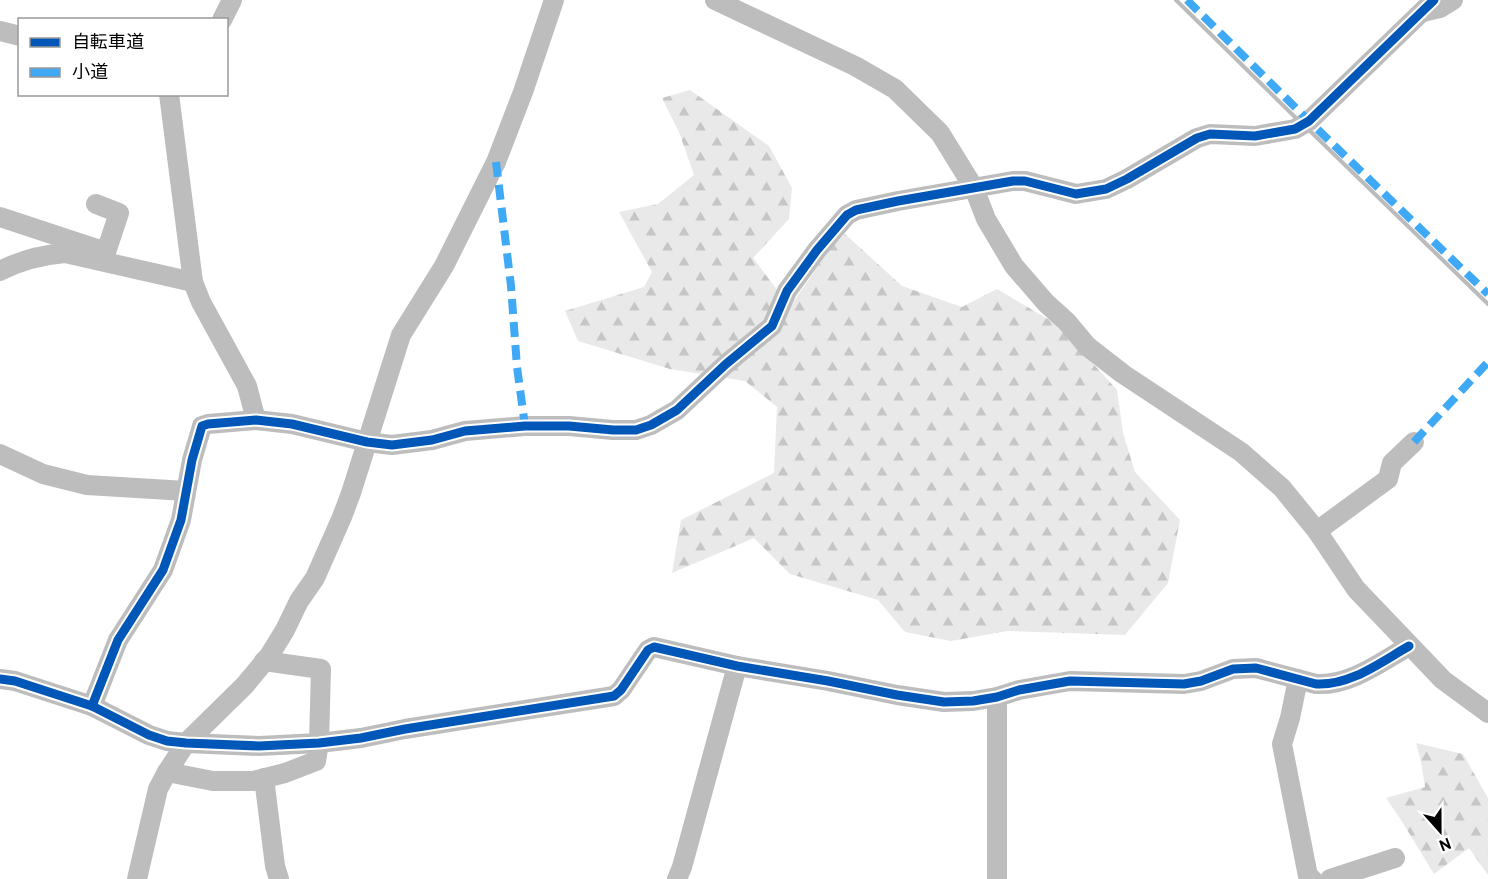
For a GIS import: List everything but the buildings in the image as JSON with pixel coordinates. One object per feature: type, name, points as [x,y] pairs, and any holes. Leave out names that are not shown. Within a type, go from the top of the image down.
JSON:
[{"type":"street","points":[[223,18],[232,0]]},
{"type":"street","points":[[137,879],[158,789],[167,772],[186,743],[245,685],[264,661],[315,578],[342,517],[401,335],[444,266],[496,162],[523,92],[554,0]]},
{"type":"street","points":[[715,0],[845,62],[895,89],[940,133],[974,188],[986,219],[1014,266],[1046,303],[1067,322],[1087,346],[1123,374],[1241,452],[1282,488],[1317,531],[1356,589],[1443,680],[1488,713]]},
{"type":"street","points":[[92,706],[118,640],[163,570],[182,520],[192,460],[202,426],[256,420],[292,424],[367,442],[392,445],[432,440],[465,431],[525,426],[636,430],[651,425],[677,410],[726,364],[772,326],[787,291],[817,250],[847,215],[856,210],[1013,181],[1025,181],[1076,194],[1106,189],[1197,138],[1210,134],[1255,136],[1295,129],[1309,121],[1427,6],[1440,8],[1453,0]]},
{"type":"street","points":[[0,31],[18,36]]},
{"type":"street","points":[[169,96],[193,282],[201,302],[247,386],[256,420]]},
{"type":"street","points":[[0,217],[106,252],[119,213],[96,204]]},
{"type":"street","points":[[0,271],[34,257],[64,254],[193,282]]},
{"type":"street","points":[[1317,531],[1388,479],[1392,463],[1414,442]]},
{"type":"street","points":[[0,454],[43,474],[87,485],[186,491]]},
{"type":"street","points":[[0,679],[15,681],[92,706],[149,735],[167,741],[259,746],[361,738],[614,696],[621,690],[648,650],[654,647],[737,666],[944,702],[974,701],[1070,681],[1184,684],[1200,681],[1233,669],[1257,668],[1326,685],[1363,673],[1409,646]]},
{"type":"street","points":[[167,772],[213,781],[253,781],[285,773],[316,761],[319,743],[321,669],[264,661]]},
{"type":"street","points":[[677,879],[737,666]]},
{"type":"street","points":[[1298,679],[1282,744],[1308,876],[1312,879]]},
{"type":"street","points":[[997,697],[997,879]]},
{"type":"street","points":[[264,778],[275,866],[279,879]]},
{"type":"street","points":[[1330,879],[1395,858]]},
{"type":"green space","points":[[690,90],[769,146],[792,188],[789,219],[753,258],[790,307],[829,250],[845,234],[902,286],[962,307],[997,289],[1058,325],[1117,390],[1123,433],[1135,472],[1180,520],[1168,583],[1125,635],[1007,631],[951,641],[905,632],[878,600],[790,574],[754,538],[672,573],[681,520],[774,473],[777,407],[745,381],[670,369],[578,341],[565,311],[644,287],[652,272],[619,212],[658,204],[694,175],[679,132],[662,98]]},
{"type":"green space","points":[[1416,743],[1463,754],[1488,798],[1488,875],[1469,848],[1434,874],[1386,798],[1425,787]]},
{"type":"waterway","points":[[1176,0],[1298,120]]},
{"type":"waterway","points":[[1308,129],[1488,304]]},
{"type":"marked path","points":[[1187,0],[1488,294]]},
{"type":"marked path","points":[[496,162],[525,426]]},
{"type":"marked path","points":[[1414,442],[1488,362]]},
{"type":"cycle path","points":[[92,706],[118,640],[163,570],[181,520],[192,460],[202,426],[256,420],[292,424],[367,442],[392,445],[432,440],[465,431],[525,426],[636,430],[651,425],[677,410],[726,364],[772,326],[787,291],[817,250],[847,215],[856,210],[1013,181],[1025,181],[1076,194],[1106,189],[1197,138],[1210,134],[1255,136],[1295,129],[1309,121],[1434,0]]},
{"type":"cycle path","points":[[0,679],[15,681],[92,706],[149,735],[167,741],[259,746],[361,738],[614,696],[621,690],[648,650],[654,647],[737,666],[944,702],[973,701],[1070,681],[1184,684],[1201,681],[1233,669],[1256,668],[1316,684],[1329,684],[1365,672],[1409,646]]}]
